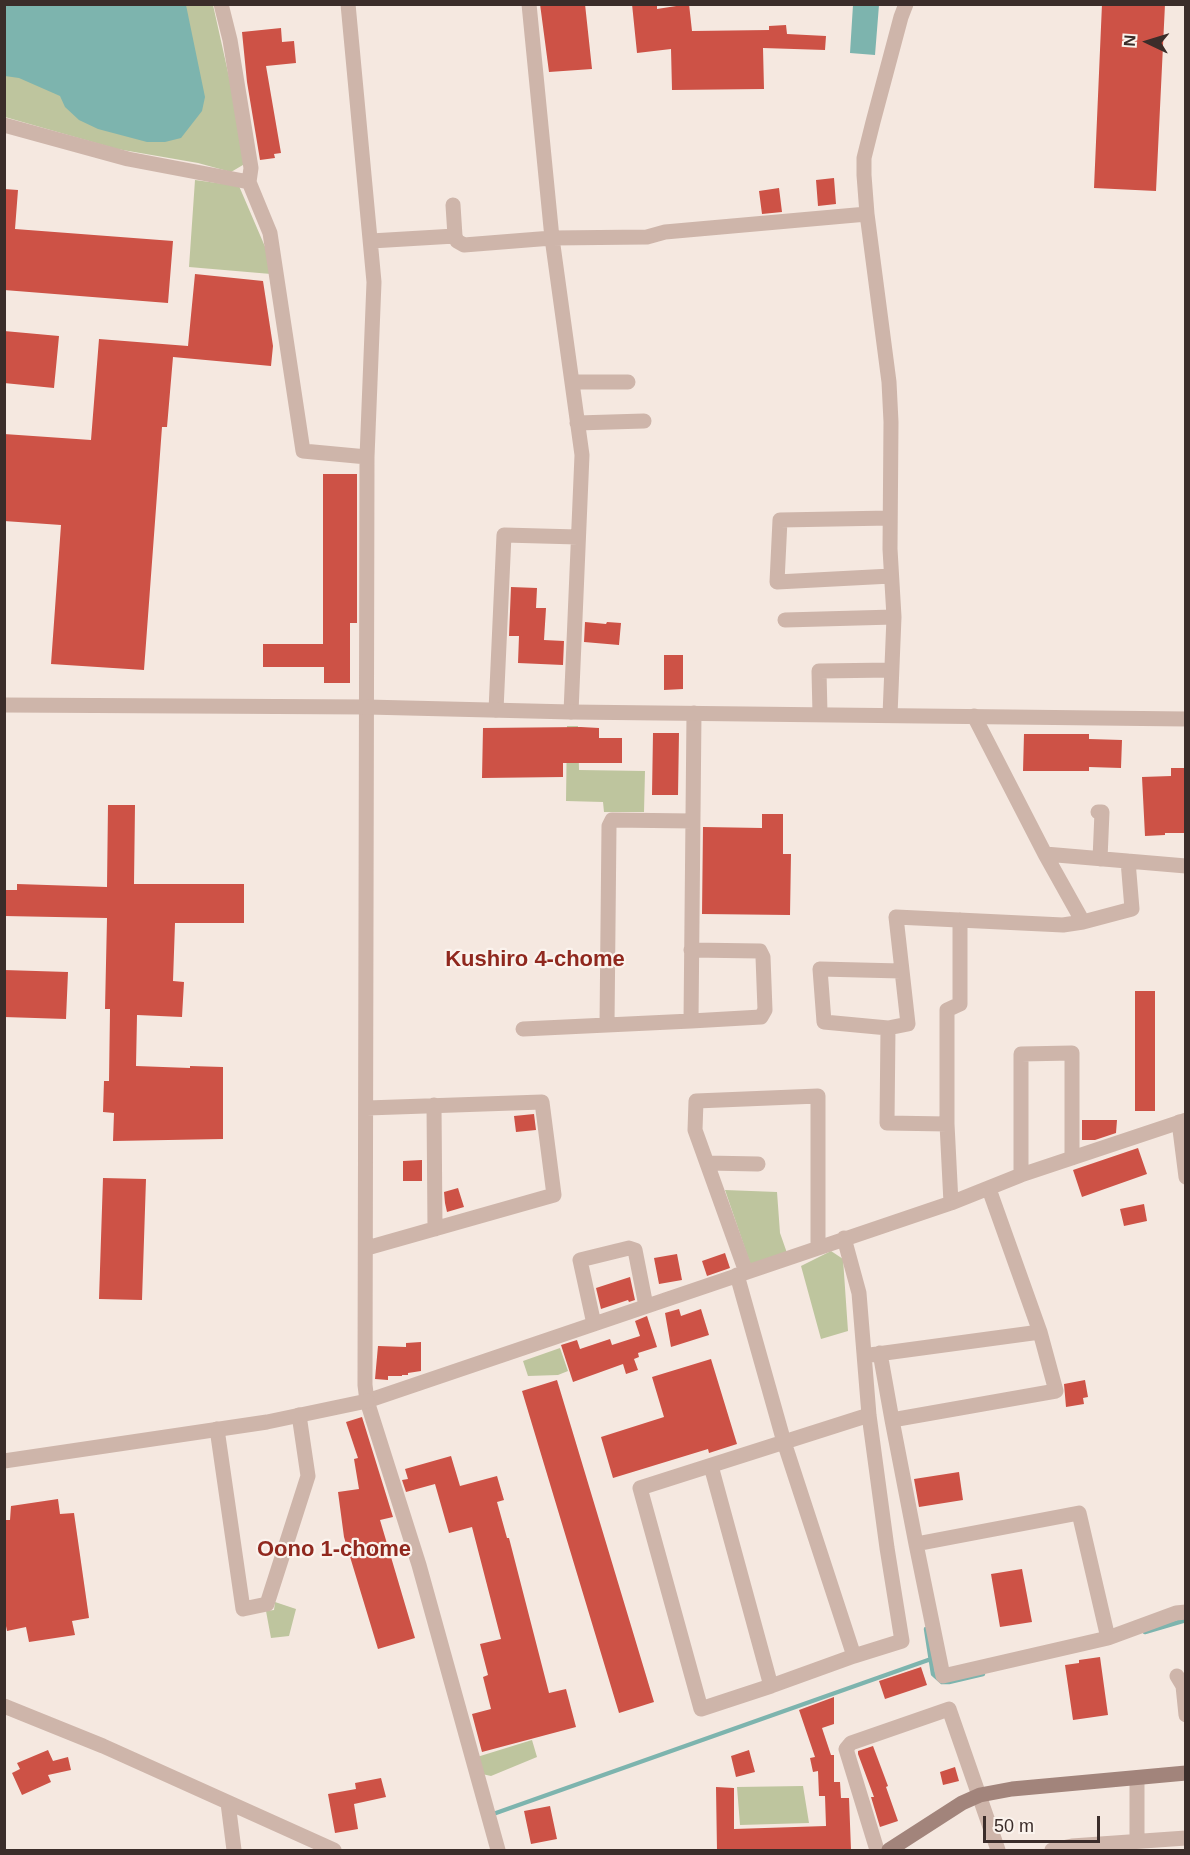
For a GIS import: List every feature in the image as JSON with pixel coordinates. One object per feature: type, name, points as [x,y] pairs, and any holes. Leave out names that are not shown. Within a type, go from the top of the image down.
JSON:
[{"type":"main road","points":[[889,1851],[962,1803],[980,1795],[1043,1785],[1185,1773]]},
{"type":"street","points":[[221,4],[230,40],[251,168],[249,182],[270,234],[303,451],[367,457]]},
{"type":"street","points":[[348,4],[374,282],[367,457],[365,1385],[367,1401],[419,1565],[498,1851]]},
{"type":"street","points":[[529,4],[552,238],[582,454],[571,712]]},
{"type":"street","points":[[890,715],[894,617],[890,518],[891,422],[889,382],[867,214],[864,158],[906,4]]},
{"type":"street","points":[[4,125],[128,159],[249,182]]},
{"type":"street","points":[[453,205],[455,236],[457,241],[464,245],[552,238],[647,237],[664,232],[867,214]]},
{"type":"street","points":[[370,241],[455,236]]},
{"type":"street","points":[[572,382],[627,382]]},
{"type":"street","points":[[577,423],[644,421]]},
{"type":"street","points":[[890,518],[780,520],[777,582],[891,576]]},
{"type":"street","points":[[496,710],[504,535],[578,537]]},
{"type":"street","points":[[785,620],[894,617]]},
{"type":"street","points":[[820,714],[819,672],[891,670]]},
{"type":"street","points":[[4,705],[367,707],[571,712],[1185,719]]},
{"type":"street","points":[[691,1021],[694,713]]},
{"type":"street","points":[[974,716],[1083,922]]},
{"type":"street","points":[[1100,860],[1102,812]]},
{"type":"street","points":[[606,1025],[609,826],[612,820],[693,821]]},
{"type":"street","points":[[1045,854],[1185,866]]},
{"type":"street","points":[[901,971],[820,969],[824,1022],[888,1028],[908,1024],[896,917],[1063,924],[1083,922],[1132,909],[1128,861]]},
{"type":"street","points":[[951,1203],[947,1124],[947,1010],[960,1004],[960,920]]},
{"type":"street","points":[[523,1029],[761,1017],[765,1010],[763,957],[760,951],[691,950]]},
{"type":"street","points":[[888,1028],[887,1123],[947,1124]]},
{"type":"street","points":[[1021,1175],[1021,1054],[1072,1053],[1072,1158]]},
{"type":"street","points":[[818,1247],[818,1096],[696,1101],[695,1130],[742,1273],[784,1442],[854,1656]]},
{"type":"street","points":[[367,1108],[542,1102],[554,1195],[367,1248]]},
{"type":"street","points":[[434,1105],[435,1229]]},
{"type":"street","points":[[4,1461],[217,1429],[367,1401],[951,1203],[1021,1175],[1182,1121],[1185,1177]]},
{"type":"street","points":[[707,1163],[758,1164]]},
{"type":"street","points":[[892,1420],[1056,1391],[1040,1332],[989,1189]]},
{"type":"street","points":[[844,1238],[859,1293],[869,1415],[902,1641],[701,1709],[640,1488],[869,1415]]},
{"type":"street","points":[[594,1324],[580,1260],[629,1248],[635,1250],[646,1306]]},
{"type":"street","points":[[863,1357],[1040,1332]]},
{"type":"street","points":[[880,1353],[943,1676],[1108,1638],[1185,1612]]},
{"type":"street","points":[[217,1429],[243,1609],[267,1604],[308,1476],[299,1415]]},
{"type":"street","points":[[711,1466],[771,1686]]},
{"type":"street","points":[[916,1544],[972,1529],[1080,1513],[1108,1638]]},
{"type":"street","points":[[1178,1676],[1183,1686],[1185,1715]]},
{"type":"street","points":[[4,1706],[103,1746],[334,1851]]},
{"type":"street","points":[[877,1851],[846,1749],[851,1743],[949,1709],[998,1851]]},
{"type":"street","points":[[1137,1778],[1137,1841]]},
{"type":"street","points":[[228,1803],[234,1851]]},
{"type":"street","points":[[1052,1851],[1072,1846],[1185,1838]]},
{"type":"green space","points":[[4,5],[213,5],[248,162],[231,172],[198,163],[117,149],[5,117]]},
{"type":"green space","points":[[195,180],[239,186],[266,249],[271,274],[189,267]]},
{"type":"green space","points":[[567,726],[578,726],[579,770],[645,771],[644,812],[604,812],[603,802],[566,801]]},
{"type":"green space","points":[[725,1190],[777,1192],[780,1233],[787,1253],[751,1266]]},
{"type":"green space","points":[[831,1251],[843,1259],[848,1331],[821,1339],[801,1266]]},
{"type":"green space","points":[[560,1348],[568,1371],[558,1375],[528,1376],[523,1361]]},
{"type":"green space","points":[[275,1602],[296,1609],[289,1636],[271,1638],[266,1611],[274,1610]]},
{"type":"green space","points":[[532,1740],[537,1757],[491,1776],[482,1774],[477,1757]]},
{"type":"green space","points":[[803,1786],[809,1823],[740,1825],[737,1787]]},
{"type":"water","points":[[5,5],[186,5],[205,97],[202,111],[181,138],[165,142],[147,142],[98,129],[79,120],[65,107],[60,96],[19,78],[5,76]]},
{"type":"water","points":[[853,5],[879,5],[875,55],[850,53]]},
{"type":"building","points":[[540,4],[585,4],[592,69],[549,72]]},
{"type":"building","points":[[632,4],[657,4],[657,9],[689,4],[692,31],[769,30],[769,26],[786,25],[787,34],[826,36],[825,50],[763,48],[764,89],[672,90],[671,49],[637,53]]},
{"type":"building","points":[[1102,4],[1165,4],[1156,191],[1094,188]]},
{"type":"building","points":[[281,28],[282,42],[294,41],[296,63],[266,66],[281,153],[274,154],[275,158],[260,160],[247,82],[242,32]]},
{"type":"building","points":[[834,178],[836,204],[818,206],[816,180]]},
{"type":"building","points":[[779,188],[782,212],[762,214],[759,191]]},
{"type":"building","points":[[4,189],[18,190],[15,229],[173,241],[168,303],[4,290]]},
{"type":"building","points":[[195,274],[263,281],[273,346],[271,366],[173,357],[167,427],[162,427],[144,670],[51,664],[61,525],[4,521],[4,434],[91,440],[99,339],[188,346]]},
{"type":"building","points":[[4,331],[59,336],[54,388],[4,383]]},
{"type":"building","points":[[323,474],[357,474],[357,623],[350,623],[350,683],[324,683],[324,667],[263,667],[263,644],[323,644]]},
{"type":"building","points":[[511,587],[537,588],[536,608],[546,608],[544,640],[564,641],[563,665],[518,663],[519,636],[509,636]]},
{"type":"building","points":[[585,622],[621,623],[619,645],[584,642]]},
{"type":"building","points":[[664,655],[683,655],[683,689],[664,690]]},
{"type":"building","points":[[483,728],[599,728],[599,738],[622,738],[622,763],[563,763],[563,777],[482,778]]},
{"type":"building","points":[[653,733],[679,733],[678,795],[652,795]]},
{"type":"building","points":[[1024,734],[1089,734],[1089,739],[1122,740],[1121,768],[1089,767],[1089,771],[1023,771]]},
{"type":"building","points":[[1171,768],[1185,768],[1185,833],[1145,836],[1142,777],[1171,776]]},
{"type":"building","points":[[108,805],[135,805],[134,884],[244,884],[244,923],[175,923],[173,981],[184,982],[182,1017],[137,1015],[136,1066],[223,1067],[223,1139],[113,1141],[114,1113],[103,1112],[104,1081],[109,1081],[110,1009],[105,1009],[107,918],[4,916],[4,890],[17,890],[17,884],[107,887]]},
{"type":"building","points":[[762,814],[783,814],[783,854],[791,854],[790,915],[702,914],[703,827],[762,828]]},
{"type":"building","points":[[4,970],[68,972],[66,1019],[4,1017]]},
{"type":"building","points":[[1135,991],[1155,991],[1155,1111],[1135,1111]]},
{"type":"building","points":[[534,1114],[536,1130],[516,1132],[514,1116]]},
{"type":"building","points":[[1082,1120],[1117,1120],[1116,1133],[1095,1140],[1082,1140]]},
{"type":"building","points":[[1138,1148],[1147,1174],[1082,1197],[1073,1170]]},
{"type":"building","points":[[422,1160],[422,1181],[403,1181],[403,1161]]},
{"type":"building","points":[[103,1178],[146,1179],[142,1300],[99,1299]]},
{"type":"building","points":[[458,1188],[464,1207],[447,1212],[444,1192]]},
{"type":"building","points":[[1144,1204],[1147,1221],[1124,1226],[1120,1209]]},
{"type":"building","points":[[725,1253],[730,1268],[707,1276],[702,1261]]},
{"type":"building","points":[[677,1254],[682,1280],[659,1284],[654,1258]]},
{"type":"building","points":[[630,1277],[635,1300],[601,1309],[596,1288]]},
{"type":"building","points":[[679,1309],[681,1316],[701,1309],[709,1335],[671,1347],[665,1313]]},
{"type":"building","points":[[647,1316],[657,1347],[638,1353],[639,1357],[634,1359],[638,1370],[626,1374],[623,1364],[573,1382],[561,1345],[577,1340],[580,1349],[610,1339],[612,1345],[640,1336],[635,1321]]},
{"type":"building","points":[[421,1342],[421,1371],[402,1376],[388,1376],[388,1380],[375,1379],[378,1346],[406,1347],[406,1343]]},
{"type":"building","points":[[711,1359],[737,1444],[709,1453],[708,1449],[613,1478],[601,1437],[664,1417],[652,1377]]},
{"type":"building","points":[[557,1380],[654,1702],[619,1713],[522,1391]]},
{"type":"building","points":[[1085,1380],[1088,1397],[1083,1398],[1084,1404],[1066,1407],[1064,1384]]},
{"type":"building","points":[[362,1417],[393,1517],[380,1520],[415,1638],[378,1649],[344,1537],[338,1492],[359,1489],[354,1459],[358,1458],[346,1422]]},
{"type":"building","points":[[451,1456],[460,1486],[497,1476],[504,1500],[497,1502],[507,1538],[509,1538],[549,1693],[566,1689],[576,1727],[482,1752],[472,1714],[491,1709],[483,1677],[488,1675],[480,1644],[501,1639],[472,1527],[449,1533],[435,1484],[406,1492],[402,1480],[408,1479],[405,1469]]},
{"type":"building","points":[[959,1472],[963,1500],[919,1507],[914,1479]]},
{"type":"building","points":[[58,1499],[60,1514],[74,1513],[89,1618],[72,1621],[75,1635],[29,1642],[26,1627],[7,1631],[4,1616],[4,1520],[10,1520],[11,1506]]},
{"type":"building","points":[[1022,1569],[1032,1622],[1000,1627],[991,1574]]},
{"type":"building","points":[[1100,1657],[1108,1715],[1073,1720],[1065,1665]]},
{"type":"building","points":[[921,1667],[927,1685],[885,1699],[879,1681]]},
{"type":"building","points":[[834,1697],[834,1724],[822,1728],[831,1755],[834,1755],[834,1782],[840,1782],[841,1798],[849,1798],[851,1850],[717,1851],[716,1787],[734,1788],[734,1829],[826,1826],[825,1796],[819,1796],[818,1771],[813,1772],[810,1758],[815,1757],[799,1710]]},
{"type":"building","points":[[873,1746],[898,1821],[880,1827],[871,1797],[874,1797],[858,1754],[858,1751]]},
{"type":"building","points":[[48,1750],[53,1761],[68,1757],[71,1770],[48,1775],[51,1782],[22,1795],[12,1773],[20,1769],[17,1763]]},
{"type":"building","points":[[749,1750],[755,1772],[736,1777],[731,1756]]},
{"type":"building","points":[[955,1767],[959,1781],[943,1785],[940,1772]]},
{"type":"building","points":[[381,1778],[386,1797],[354,1804],[358,1829],[335,1833],[328,1794],[356,1789],[355,1783]]},
{"type":"building","points":[[550,1806],[557,1839],[531,1844],[524,1811]]},
{"type":"waterway","points":[[1145,1632],[1186,1620]]},
{"type":"waterway","points":[[926,1629],[933,1674],[942,1682],[983,1674]]},
{"type":"waterway","points":[[496,1813],[931,1659]]},
{"type":"district","name":"Kushiro 4-chome","points":[[535,960]]},
{"type":"district","name":"Oono 1-chome","points":[[334,1550]]}]
